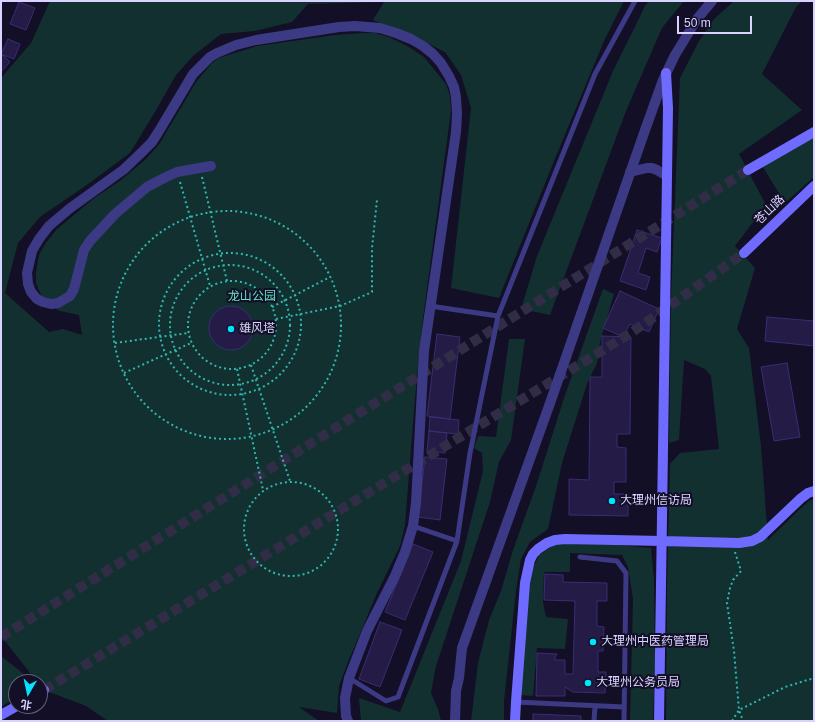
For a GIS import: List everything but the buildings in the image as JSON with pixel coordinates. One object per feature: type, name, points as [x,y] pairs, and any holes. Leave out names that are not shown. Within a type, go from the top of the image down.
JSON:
[{"type":"street","points":[[455,721],[456,691],[462,648],[549,406],[630,172],[672,60],[697,19],[712,1]]},
{"type":"street","points":[[211,166],[177,172],[164,178],[142,191],[115,214],[90,241],[84,250],[74,289],[70,296],[58,303],[51,304],[37,299],[31,292],[28,284],[27,273],[32,251],[38,239],[49,226],[69,209],[123,170],[152,142],[191,77],[210,57],[224,50],[256,40],[338,27],[356,26],[380,28],[411,39],[433,54],[441,63],[454,87],[457,114],[456,132],[424,351],[416,503],[413,526],[405,552],[395,576],[367,631],[349,678],[346,688],[345,706],[348,721]]},
{"type":"street","points":[[659,721],[668,108],[666,73]]},
{"type":"street","points":[[748,170],[814,132]]},
{"type":"street","points":[[630,172],[652,168],[667,176]]},
{"type":"street","name":"苍山路","points":[[744,252],[814,186]]},
{"type":"street","points":[[515,721],[525,583],[530,560],[538,548],[555,540],[565,539],[732,543],[752,542],[760,537],[800,499],[808,493],[814,491]]},
{"type":"lane","points":[[349,678],[386,701],[398,697],[457,541],[470,452],[498,316],[596,74],[635,1]]},
{"type":"lane","points":[[430,306],[498,316]]},
{"type":"lane","points":[[413,526],[457,541]]},
{"type":"lane","points":[[580,557],[617,561],[626,573],[624,721]]},
{"type":"lane","points":[[516,702],[624,707]]},
{"type":"lane","points":[[594,721],[595,706]]},
{"type":"path","points":[[200,168],[227,281]]},
{"type":"path","points":[[177,172],[210,286]]},
{"type":"path","points":[[276,319],[340,306],[372,292],[372,248],[377,200]]},
{"type":"path","points":[[238,212],[254,214],[270,219],[284,226],[310,246],[320,259],[335,288],[342,320],[339,352],[334,367],[327,382],[306,408],[294,418],[273,429],[252,436],[233,439],[200,436],[185,431],[157,415],[145,404],[134,391],[119,362],[114,343],[113,314],[116,298],[128,268],[137,255],[161,232],[190,217],[210,213],[238,212]]},
{"type":"path","points":[[220,252],[243,253],[261,259],[276,269],[289,283],[296,295],[301,314],[300,340],[293,357],[283,372],[269,384],[260,389],[243,394],[223,395],[205,390],[188,382],[174,369],[165,354],[159,337],[158,317],[162,298],[172,281],[185,268],[202,258],[220,252]]},
{"type":"path","points":[[223,265],[238,265],[252,269],[266,277],[277,288],[285,301],[289,316],[290,333],[286,347],[279,360],[269,370],[256,378],[240,383],[224,384],[208,380],[194,373],[183,362],[176,350],[171,335],[170,320],[174,304],[181,290],[192,278],[206,270],[223,265]]},
{"type":"path","points":[[272,307],[330,276]]},
{"type":"path","points":[[227,281],[238,281],[249,284],[259,290],[267,298],[276,319],[276,333],[271,346],[263,357],[252,365],[237,369],[226,369],[215,366],[205,360],[191,343],[188,333],[187,322],[194,301],[210,286],[227,281]]},
{"type":"path","points":[[114,343],[188,333]]},
{"type":"path","points":[[124,373],[191,343]]},
{"type":"path","points":[[252,365],[290,481]]},
{"type":"path","points":[[237,369],[263,490]]},
{"type":"path","points":[[290,481],[306,483],[320,490],[330,501],[337,514],[339,530],[336,544],[329,558],[318,568],[304,575],[289,576],[274,573],[260,565],[249,552],[244,537],[244,520],[249,505],[263,490],[274,484],[290,481]]},
{"type":"path","points":[[732,543],[741,571],[730,588],[727,603],[740,710],[743,721]]},
{"type":"path","points":[[732,721],[740,710],[785,687],[814,678]]},
{"type":"green space","name":"龙山公园","points":[[50,1],[624,1],[604,41],[499,298],[451,288],[471,108],[461,75],[445,52],[373,20],[384,2],[308,4],[292,22],[255,31],[221,34],[193,56],[176,75],[130,153],[40,217],[18,243],[5,293],[49,332],[63,329],[82,335],[79,315],[60,311],[50,306],[41,295],[36,283],[39,255],[45,244],[57,229],[93,199],[121,180],[146,159],[160,143],[196,82],[212,63],[219,58],[257,46],[335,35],[375,33],[389,37],[409,47],[424,57],[446,84],[450,96],[451,111],[423,318],[405,525],[400,546],[377,593],[339,686],[337,713],[299,707],[319,721],[108,721],[86,706],[48,692],[48,674],[31,674],[1,636],[1,78],[31,43]]},
{"type":"green space","points":[[649,1],[684,1],[662,28],[626,111],[550,315],[521,309],[537,256],[613,71],[645,6]]},
{"type":"green space","points":[[734,1],[802,1],[796,7],[762,74],[802,110],[739,154],[766,205],[735,246],[755,268],[737,329],[749,348],[761,446],[768,540],[800,509],[809,501],[814,499],[814,721],[666,721],[670,464],[680,453],[719,449],[711,376],[705,369],[684,360],[679,440],[669,443],[671,296],[680,78],[699,41],[714,19]]},
{"type":"green space","points":[[814,138],[814,177],[785,203],[761,164],[806,140]]},
{"type":"green space","points":[[603,289],[614,294],[600,342],[597,363],[587,384],[562,463],[548,529],[530,542],[521,559],[504,701],[504,721],[471,721],[478,663],[489,620],[501,591],[513,550],[536,486],[565,395]]},
{"type":"green space","points":[[509,339],[525,339],[511,440],[499,462],[490,502],[436,666],[431,693],[438,709],[441,721],[361,721],[359,698],[400,712],[461,561],[483,471],[482,453],[474,448],[478,436],[496,437]]},
{"type":"green space","points":[[557,543],[651,548],[654,580],[655,660],[653,721],[630,721],[633,599],[628,567],[622,555],[570,553],[570,572],[544,572],[543,602],[546,617],[568,619],[565,649],[537,648],[533,696],[520,695],[529,587],[532,571],[539,555]]},
{"type":"green space","points":[[1,656],[24,674],[8,674],[8,703],[1,707]]},
{"type":"tunnel","points":[[1,637],[748,170]]},
{"type":"tunnel","points":[[48,688],[631,333],[744,253]]},
{"type":"place","name":"雄风塔","points":[[231,329]]},
{"type":"place","name":"大理州信访局","points":[[612,501]]},
{"type":"place","name":"大理州中医药管理局","points":[[593,642]]},
{"type":"place","name":"大理州公务员局","points":[[588,683]]}]
